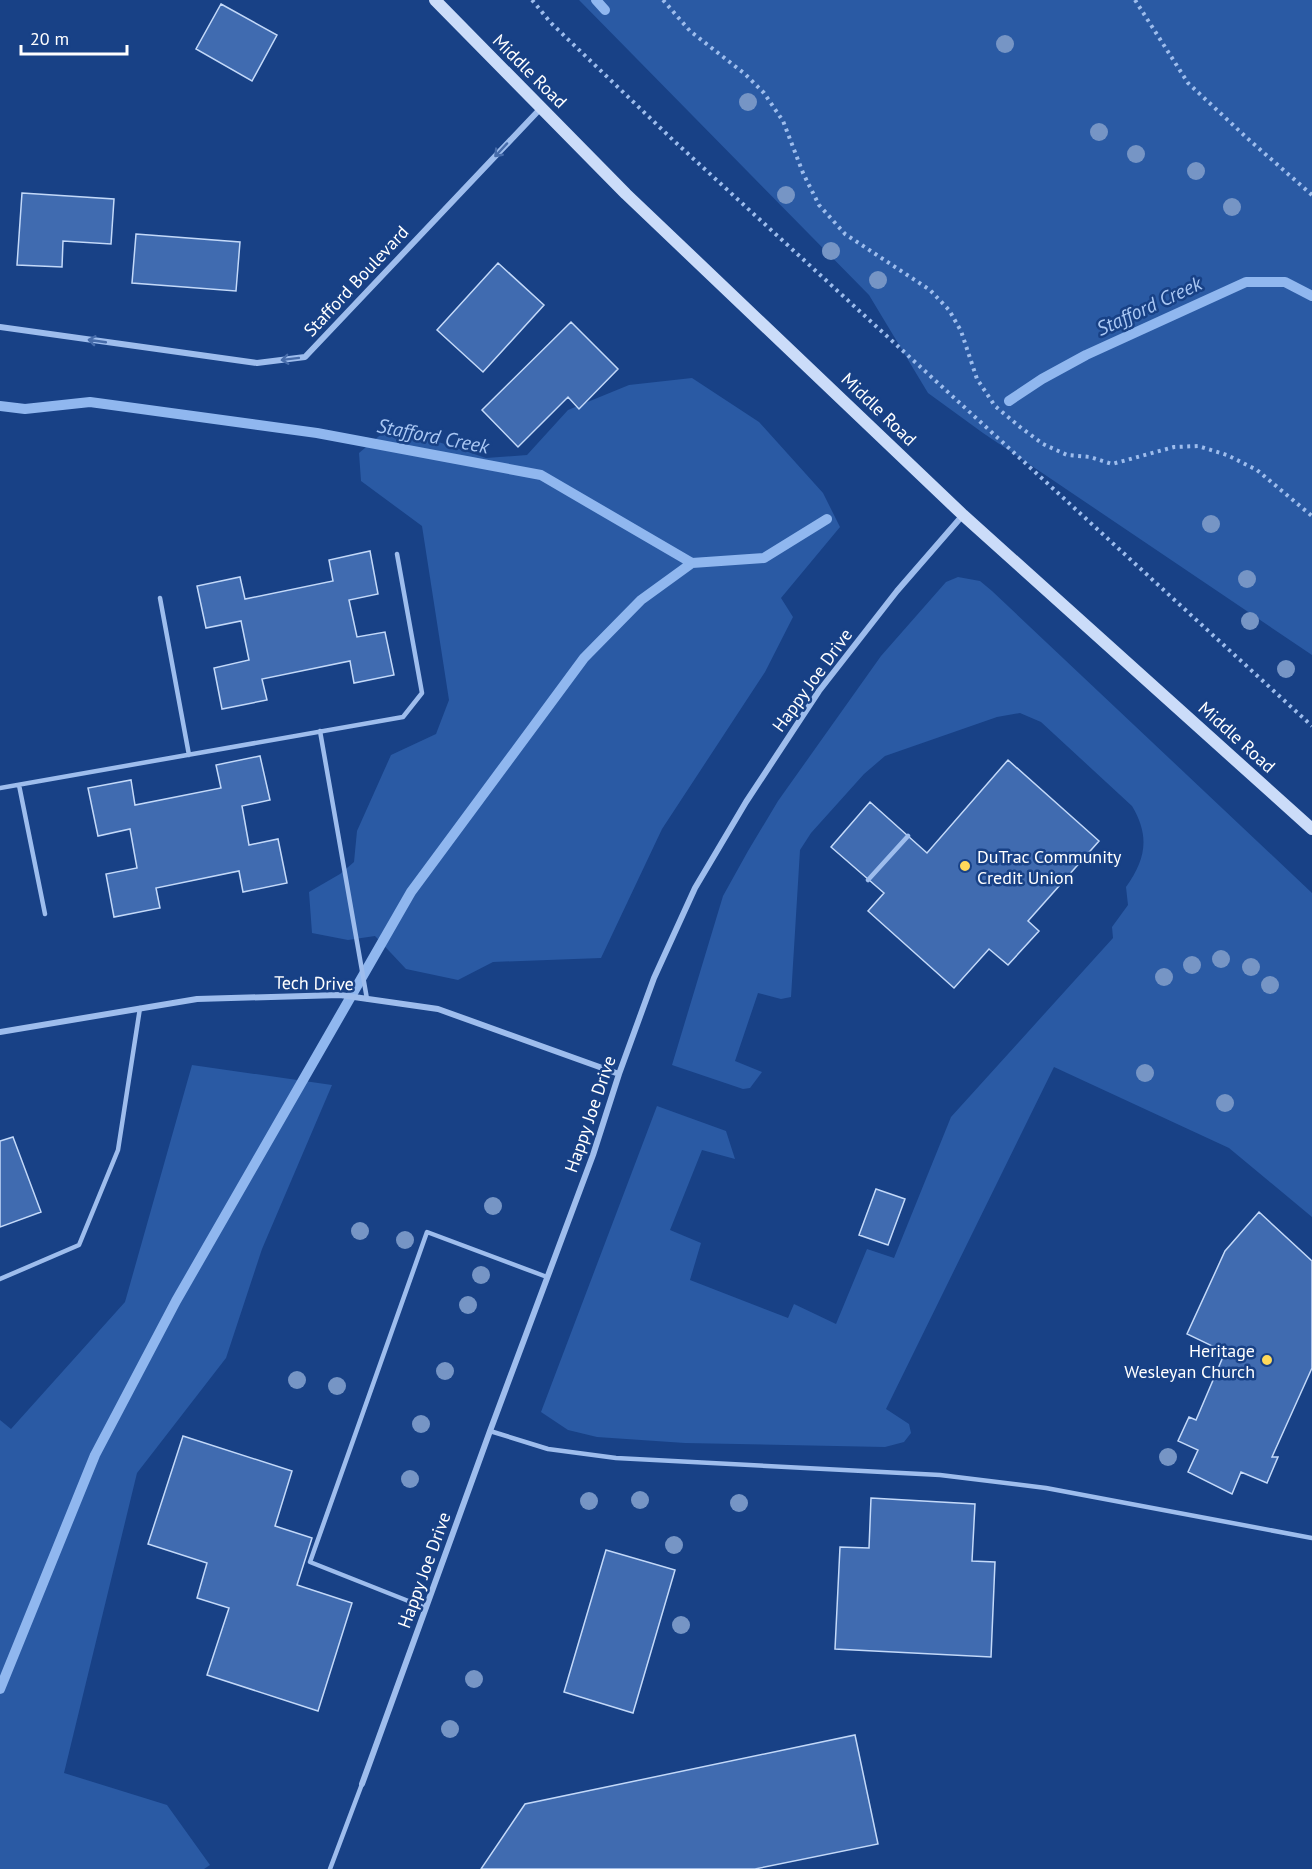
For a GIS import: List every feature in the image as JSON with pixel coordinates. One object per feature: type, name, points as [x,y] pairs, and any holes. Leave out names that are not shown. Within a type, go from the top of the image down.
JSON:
[{"type":"main road","name":"Middle Road","points":[[435,0],[626,194],[963,515],[1312,830]]},
{"type":"street","name":"Stafford Boulevard","points":[[0,327],[256,363],[305,357],[541,108]]},
{"type":"street","name":"Happy Joe Drive","points":[[362,1784],[546,1277],[593,1155],[619,1074],[654,978],[695,888],[746,802],[819,691],[897,591],[963,515]]},
{"type":"street","name":"Tech Drive","points":[[0,1032],[197,999],[340,995],[438,1009],[619,1074]]},
{"type":"lane","points":[[0,788],[403,717],[422,693],[397,554]]},
{"type":"lane","points":[[160,598],[189,755]]},
{"type":"lane","points":[[320,731],[368,999]]},
{"type":"lane","points":[[19,785],[45,914]]},
{"type":"lane","points":[[868,880],[908,836]]},
{"type":"lane","points":[[0,1279],[79,1245],[118,1150],[140,1008]]},
{"type":"lane","points":[[426,1608],[310,1562],[427,1232],[546,1277]]},
{"type":"lane","points":[[490,1431],[548,1449],[616,1458],[932,1475],[1046,1488],[1312,1538]]},
{"type":"lane","points":[[330,1869],[362,1784]]},
{"type":"path","points":[[532,0],[552,23],[673,140],[1312,726]]},
{"type":"path","points":[[663,0],[690,30],[745,74],[764,93],[783,121],[803,173],[819,205],[845,234],[930,290],[949,310],[961,331],[977,379],[995,406],[1020,427],[1043,444],[1067,455],[1090,457],[1112,464],[1174,447],[1198,446],[1208,449],[1227,455],[1257,470],[1312,516]]},
{"type":"path","points":[[1135,0],[1188,82],[1312,195]]},
{"type":"shaded area","points":[[579,0],[1312,0],[1312,655],[983,433],[928,393],[869,295]]},
{"type":"shaded area","points":[[692,378],[759,422],[823,493],[840,527],[781,598],[793,617],[765,672],[662,829],[601,958],[493,962],[458,980],[406,969],[375,936],[348,940],[312,933],[309,892],[340,874],[354,862],[357,831],[391,755],[436,734],[449,700],[422,526],[361,481],[359,453],[391,426],[486,458],[527,455],[568,410],[629,385]]},
{"type":"shaded area","points":[[958,577],[980,581],[992,591],[1312,893],[1312,1217],[1229,1148],[1054,1067],[886,1409],[909,1424],[911,1433],[904,1442],[885,1447],[685,1443],[597,1437],[568,1430],[541,1412],[657,1106],[726,1131],[735,1159],[702,1150],[670,1230],[701,1243],[690,1280],[788,1318],[794,1304],[836,1324],[867,1249],[894,1258],[951,1117],[1113,938],[1112,927],[1128,905],[1126,887],[1141,857],[1143,837],[1138,817],[1132,806],[1041,722],[1020,713],[997,717],[885,756],[864,774],[811,833],[800,850],[791,997],[781,999],[758,993],[735,1061],[762,1072],[750,1088],[743,1089],[672,1065],[723,896],[748,851],[778,801],[881,656],[946,582]]},
{"type":"shaded area","points":[[192,1065],[332,1085],[262,1249],[226,1358],[137,1473],[64,1773],[167,1805],[210,1865],[204,1869],[0,1869],[0,1420],[11,1429],[125,1302]]},
{"type":"building","points":[[221,4],[277,35],[252,81],[196,49]]},
{"type":"building","points":[[22,193],[114,199],[111,244],[63,241],[62,267],[17,265]]},
{"type":"building","points":[[136,234],[240,242],[236,291],[132,283]]},
{"type":"building","points":[[498,263],[544,305],[483,372],[437,330]]},
{"type":"building","points":[[571,322],[618,369],[579,409],[568,397],[518,447],[482,410]]},
{"type":"building","points":[[370,551],[378,594],[349,600],[357,637],[385,632],[394,675],[354,683],[350,661],[262,679],[267,700],[222,709],[214,668],[249,660],[241,621],[206,628],[197,586],[240,577],[245,599],[333,581],[329,560]]},
{"type":"building","points":[[260,756],[270,800],[242,806],[249,845],[278,839],[287,883],[243,892],[239,871],[156,888],[160,908],[114,917],[106,874],[137,868],[130,829],[98,836],[88,788],[131,780],[135,805],[221,788],[216,765]]},
{"type":"building","name":"DuTrac Community Credit Union","points":[[1008,760],[1099,841],[1028,921],[1039,931],[1008,965],[989,949],[954,988],[868,911],[884,893],[831,847],[870,802],[927,853]]},
{"type":"building","points":[[13,1137],[41,1212],[0,1227],[0,1141]]},
{"type":"building","points":[[876,1189],[905,1199],[888,1245],[859,1235]]},
{"type":"building","name":"Heritage Wesleyan Church","points":[[1259,1212],[1312,1261],[1312,1368],[1272,1457],[1278,1457],[1267,1483],[1241,1472],[1232,1494],[1188,1472],[1198,1450],[1178,1441],[1189,1417],[1196,1420],[1225,1352],[1187,1334],[1225,1251]]},
{"type":"building","points":[[183,1436],[292,1471],[275,1526],[312,1538],[297,1585],[352,1603],[318,1711],[207,1675],[229,1608],[197,1598],[207,1563],[148,1544]]},
{"type":"building","points":[[871,1498],[975,1504],[972,1561],[995,1562],[991,1657],[835,1649],[840,1547],[869,1548]]},
{"type":"building","points":[[606,1550],[675,1570],[633,1713],[564,1692]]},
{"type":"building","points":[[855,1735],[878,1844],[755,1869],[481,1869],[525,1804]]},
{"type":"waterway","points":[[596,0],[605,10]]},
{"type":"waterway","name":"Stafford Creek","points":[[1009,401],[1042,379],[1086,355],[1246,282],[1285,282],[1312,296]]},
{"type":"waterway","name":"Stafford Creek","points":[[0,406],[25,409],[90,402],[317,433],[541,475],[692,563],[764,558],[827,519]]},
{"type":"waterway","points":[[0,1689],[95,1455],[176,1301],[411,892],[584,658],[641,600],[692,563]]},
{"type":"place","name":"DuTrac Community Credit Union","points":[[965,866]]},
{"type":"place","name":"Heritage Wesleyan Church","points":[[1267,1360]]}]
